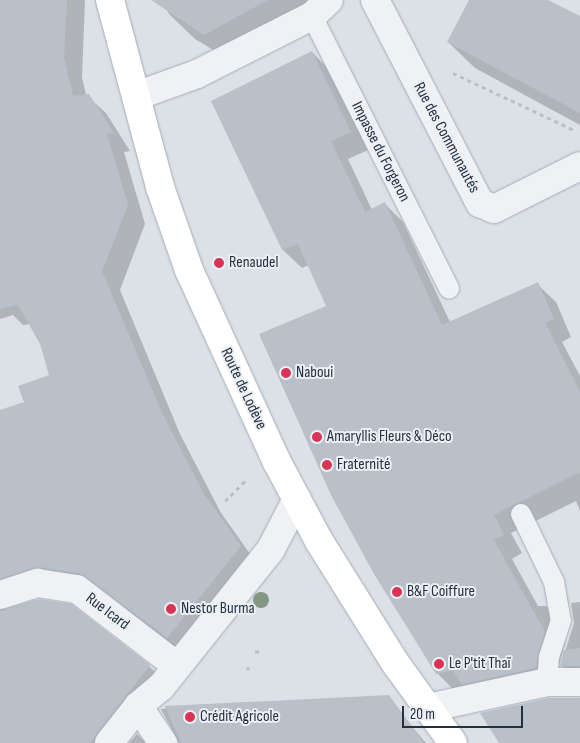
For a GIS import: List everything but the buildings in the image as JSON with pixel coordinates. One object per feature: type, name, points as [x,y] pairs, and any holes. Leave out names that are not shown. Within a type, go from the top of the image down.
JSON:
[{"type":"street","name":"Route de Lodève","points":[[110,0],[160,187],[189,270],[297,499],[319,541],[452,743]]},
{"type":"street","name":"Rue des Communautés","points":[[375,0],[480,203],[494,209],[580,166]]},
{"type":"street","points":[[136,96],[197,74],[321,8]]},
{"type":"street","points":[[109,743],[138,706],[160,687],[271,549],[297,499]]},
{"type":"street","name":"Rue Icard","points":[[0,595],[38,583],[77,589],[177,666]]},
{"type":"street","points":[[428,708],[547,682],[580,682]]},
{"type":"street","points":[[138,706],[163,743]]},
{"type":"lane","name":"Impasse du Forgeron","points":[[321,8],[449,288]]},
{"type":"lane","points":[[521,514],[554,582],[561,620],[549,658],[547,682]]},
{"type":"path","points":[[450,72],[580,133]]},
{"type":"path","points":[[225,501],[251,475]]},
{"type":"path","points":[[255,651],[260,652]]},
{"type":"place","name":"Renaudel","points":[[219,263]]},
{"type":"place","name":"Naboui","points":[[286,373]]},
{"type":"place","name":"Amaryllis Fleurs & Déco","points":[[317,437]]},
{"type":"place","name":"Fraternité","points":[[327,465]]},
{"type":"place","name":"B&F Coiffure","points":[[397,592]]},
{"type":"place","name":"Nestor Burma","points":[[171,609]]},
{"type":"place","name":"Le P'tit Thaï","points":[[439,664]]},
{"type":"place","name":"Crédit Agricole","points":[[190,717]]}]
